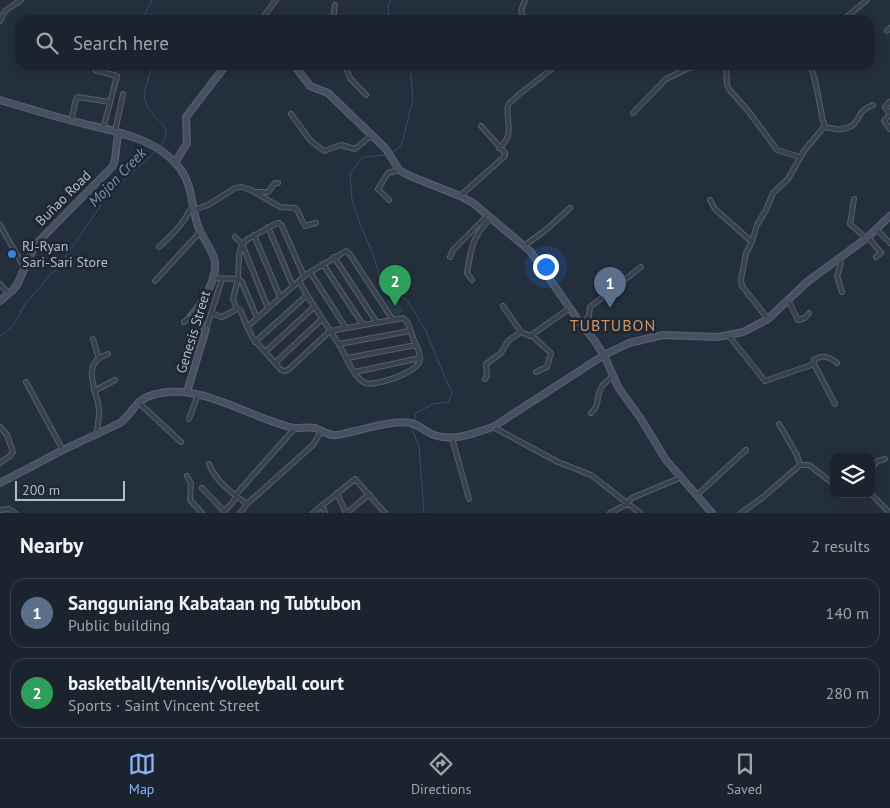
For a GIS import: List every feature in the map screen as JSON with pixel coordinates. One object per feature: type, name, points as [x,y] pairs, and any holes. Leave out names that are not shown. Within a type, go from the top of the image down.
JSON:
[{"type":"street","points":[[0,21],[5,11],[21,0]]},
{"type":"street","points":[[265,15],[276,0]]},
{"type":"street","points":[[523,15],[521,11],[525,0]]},
{"type":"street","points":[[849,15],[867,0]]},
{"type":"street","points":[[334,15],[335,5]]},
{"type":"street","points":[[95,70],[117,76],[103,129]]},
{"type":"street","points":[[175,163],[186,143],[186,117],[222,70]]},
{"type":"street","points":[[298,70],[310,86],[328,93],[372,135],[390,154],[399,170],[460,196],[489,216],[524,246],[539,262],[604,355],[612,377],[666,460],[712,513]]},
{"type":"street","points":[[347,70],[350,78],[366,95]]},
{"type":"street","points":[[499,148],[509,137],[507,108],[509,103],[548,70]]},
{"type":"street","points":[[633,113],[666,79],[686,70]]},
{"type":"street","points":[[726,70],[729,89],[777,150],[800,157]]},
{"type":"street","points":[[812,70],[817,82],[824,127]]},
{"type":"street","points":[[117,133],[123,94]]},
{"type":"street","points":[[71,121],[78,97],[110,102]]},
{"type":"street","points":[[0,100],[137,139],[152,145],[175,163],[185,178],[200,232],[214,258],[215,265],[203,300],[184,322]]},
{"type":"street","points":[[888,102],[885,107],[890,114],[884,120],[890,129]]},
{"type":"street","points":[[824,127],[840,130],[850,126],[856,123],[860,115],[873,105]]},
{"type":"street","points":[[291,114],[310,140],[324,151],[341,145],[355,148],[372,135]]},
{"type":"street","points":[[460,196],[505,153],[481,126]]},
{"type":"street","points":[[768,319],[742,286],[743,264],[746,253],[773,193],[788,179],[800,157],[824,127]]},
{"type":"street","name":"Buñao Road","points":[[0,301],[17,285],[36,245],[112,166],[115,159],[117,133]]},
{"type":"street","points":[[389,200],[378,189],[388,173],[399,170]]},
{"type":"street","points":[[254,192],[268,192],[275,183],[278,183]]},
{"type":"street","points":[[158,247],[186,218],[186,213],[193,208],[208,205],[236,188],[242,187],[280,207],[296,208],[306,226],[316,223]]},
{"type":"street","points":[[710,200],[715,209],[752,242]]},
{"type":"street","points":[[854,200],[850,224],[881,253],[876,256]]},
{"type":"street","points":[[524,246],[547,229],[570,208]]},
{"type":"street","points":[[450,258],[453,250],[489,216]]},
{"type":"street","points":[[472,280],[467,274],[471,248],[489,216]]},
{"type":"street","points":[[1,481],[128,417],[138,402],[161,394],[188,392],[198,394],[295,428],[304,427],[336,435],[399,423],[413,424],[435,435],[452,438],[493,427],[604,355],[629,343],[663,335],[729,336],[743,332],[768,319],[807,282],[867,238],[890,216]]},
{"type":"street","points":[[299,281],[314,307],[330,331],[339,344],[355,372],[366,384],[382,382],[410,370],[419,363],[420,358],[416,345],[404,319],[330,331],[288,370],[283,371],[256,342],[233,299],[238,280],[242,244],[254,235],[277,223],[282,226],[304,276]]},
{"type":"street","points":[[0,225],[25,269]]},
{"type":"street","points":[[268,227],[293,286]]},
{"type":"street","points":[[876,229],[890,243]]},
{"type":"street","points":[[155,281],[200,232]]},
{"type":"street","points":[[254,235],[280,297]]},
{"type":"street","points":[[235,238],[242,244],[268,308]]},
{"type":"street","points":[[247,326],[304,276],[344,251],[350,253],[393,320]]},
{"type":"street","points":[[334,257],[377,323]]},
{"type":"street","points":[[838,259],[840,264],[838,276],[842,292]]},
{"type":"street","points":[[323,264],[364,325]]},
{"type":"street","points":[[581,324],[589,316],[590,307],[641,267]]},
{"type":"street","points":[[310,272],[346,328]]},
{"type":"street","points":[[212,278],[238,280],[244,284],[257,318]]},
{"type":"street","name":"Genesis Street","points":[[188,392],[222,279]]},
{"type":"street","points":[[0,284],[9,294]]},
{"type":"street","points":[[256,342],[307,295]]},
{"type":"street","points":[[788,300],[797,320],[805,318],[810,313]]},
{"type":"street","points":[[503,306],[521,332],[528,336],[531,335],[551,353],[547,368],[536,372]]},
{"type":"street","points":[[265,352],[314,307]]},
{"type":"street","points":[[531,335],[570,308]]},
{"type":"street","points":[[211,313],[222,317],[237,309]]},
{"type":"street","points":[[191,316],[206,329]]},
{"type":"street","points":[[275,363],[322,319]]},
{"type":"street","points":[[339,344],[410,331]]},
{"type":"street","points":[[485,379],[487,376],[486,364],[501,353],[508,341],[521,332]]},
{"type":"street","points":[[729,336],[765,381],[814,364]]},
{"type":"street","points":[[93,340],[99,358]]},
{"type":"street","points":[[347,358],[416,345]]},
{"type":"street","points":[[97,433],[99,409],[91,377],[94,364],[99,358],[108,354]]},
{"type":"street","points":[[835,404],[814,364],[814,360],[819,356],[828,357],[837,363]]},
{"type":"street","points":[[355,372],[420,358]]},
{"type":"street","points":[[591,413],[598,405],[601,387],[612,377]]},
{"type":"street","points":[[94,390],[115,380]]},
{"type":"street","points":[[26,382],[63,450]]},
{"type":"street","points":[[189,419],[198,394]]},
{"type":"street","points":[[138,402],[181,442]]},
{"type":"street","points":[[780,424],[797,455],[800,465]]},
{"type":"street","points":[[0,427],[7,435],[13,452],[12,455],[0,463]]},
{"type":"street","points":[[493,427],[558,462],[591,475],[640,513]]},
{"type":"street","points":[[202,488],[224,512],[295,428]]},
{"type":"street","points":[[240,513],[247,504],[313,445],[321,430]]},
{"type":"street","points":[[452,438],[469,499]]},
{"type":"street","points":[[697,495],[746,450]]},
{"type":"street","points":[[875,464],[885,459]]},
{"type":"street","points":[[209,464],[215,476],[222,484],[247,504]]},
{"type":"street","points":[[741,513],[800,465],[809,465],[830,481]]},
{"type":"street","points":[[187,476],[190,484],[190,500],[202,513]]},
{"type":"street","points":[[610,513],[627,504],[632,498],[682,477]]},
{"type":"street","points":[[312,513],[355,479],[385,513]]},
{"type":"street","points":[[338,493],[346,513],[369,494]]},
{"type":"street","points":[[875,498],[890,513]]},
{"type":"street","points":[[322,505],[325,513]]},
{"type":"street","points":[[0,510],[9,509],[15,513]]},
{"type":"green space","points":[[395,296],[404,311],[396,316],[386,302]]},
{"type":"waterway","name":"Mojon Creek","points":[[144,15],[152,0]]},
{"type":"waterway","points":[[389,15],[390,0]]},
{"type":"waterway","name":"Mojon Creek","points":[[151,70],[145,100],[152,113],[165,128],[165,139],[160,147]]},
{"type":"waterway","points":[[392,152],[397,150],[402,143],[413,99],[410,70]]},
{"type":"waterway","name":"Mojon Creek","points":[[0,336],[13,326],[25,304],[61,263],[103,202],[156,151]]},
{"type":"waterway","points":[[386,155],[363,157],[350,173],[352,199],[373,254],[383,288],[391,290],[407,300],[426,331],[452,391],[449,402],[433,404],[416,413],[414,423]]},
{"type":"waterway","points":[[412,427],[419,446],[424,513]]},
{"type":"place","name":"RJ-Ryan Sari-Sari Store","points":[[12,254]]},
{"type":"place","name":"basketball/tennis/volleyball court","points":[[395,306]]},
{"type":"place","name":"Sangguniang Kabataan ng Tubtubon","points":[[610,308]]},
{"type":"district","name":"TUBTUBON","points":[[613,325]]}]
